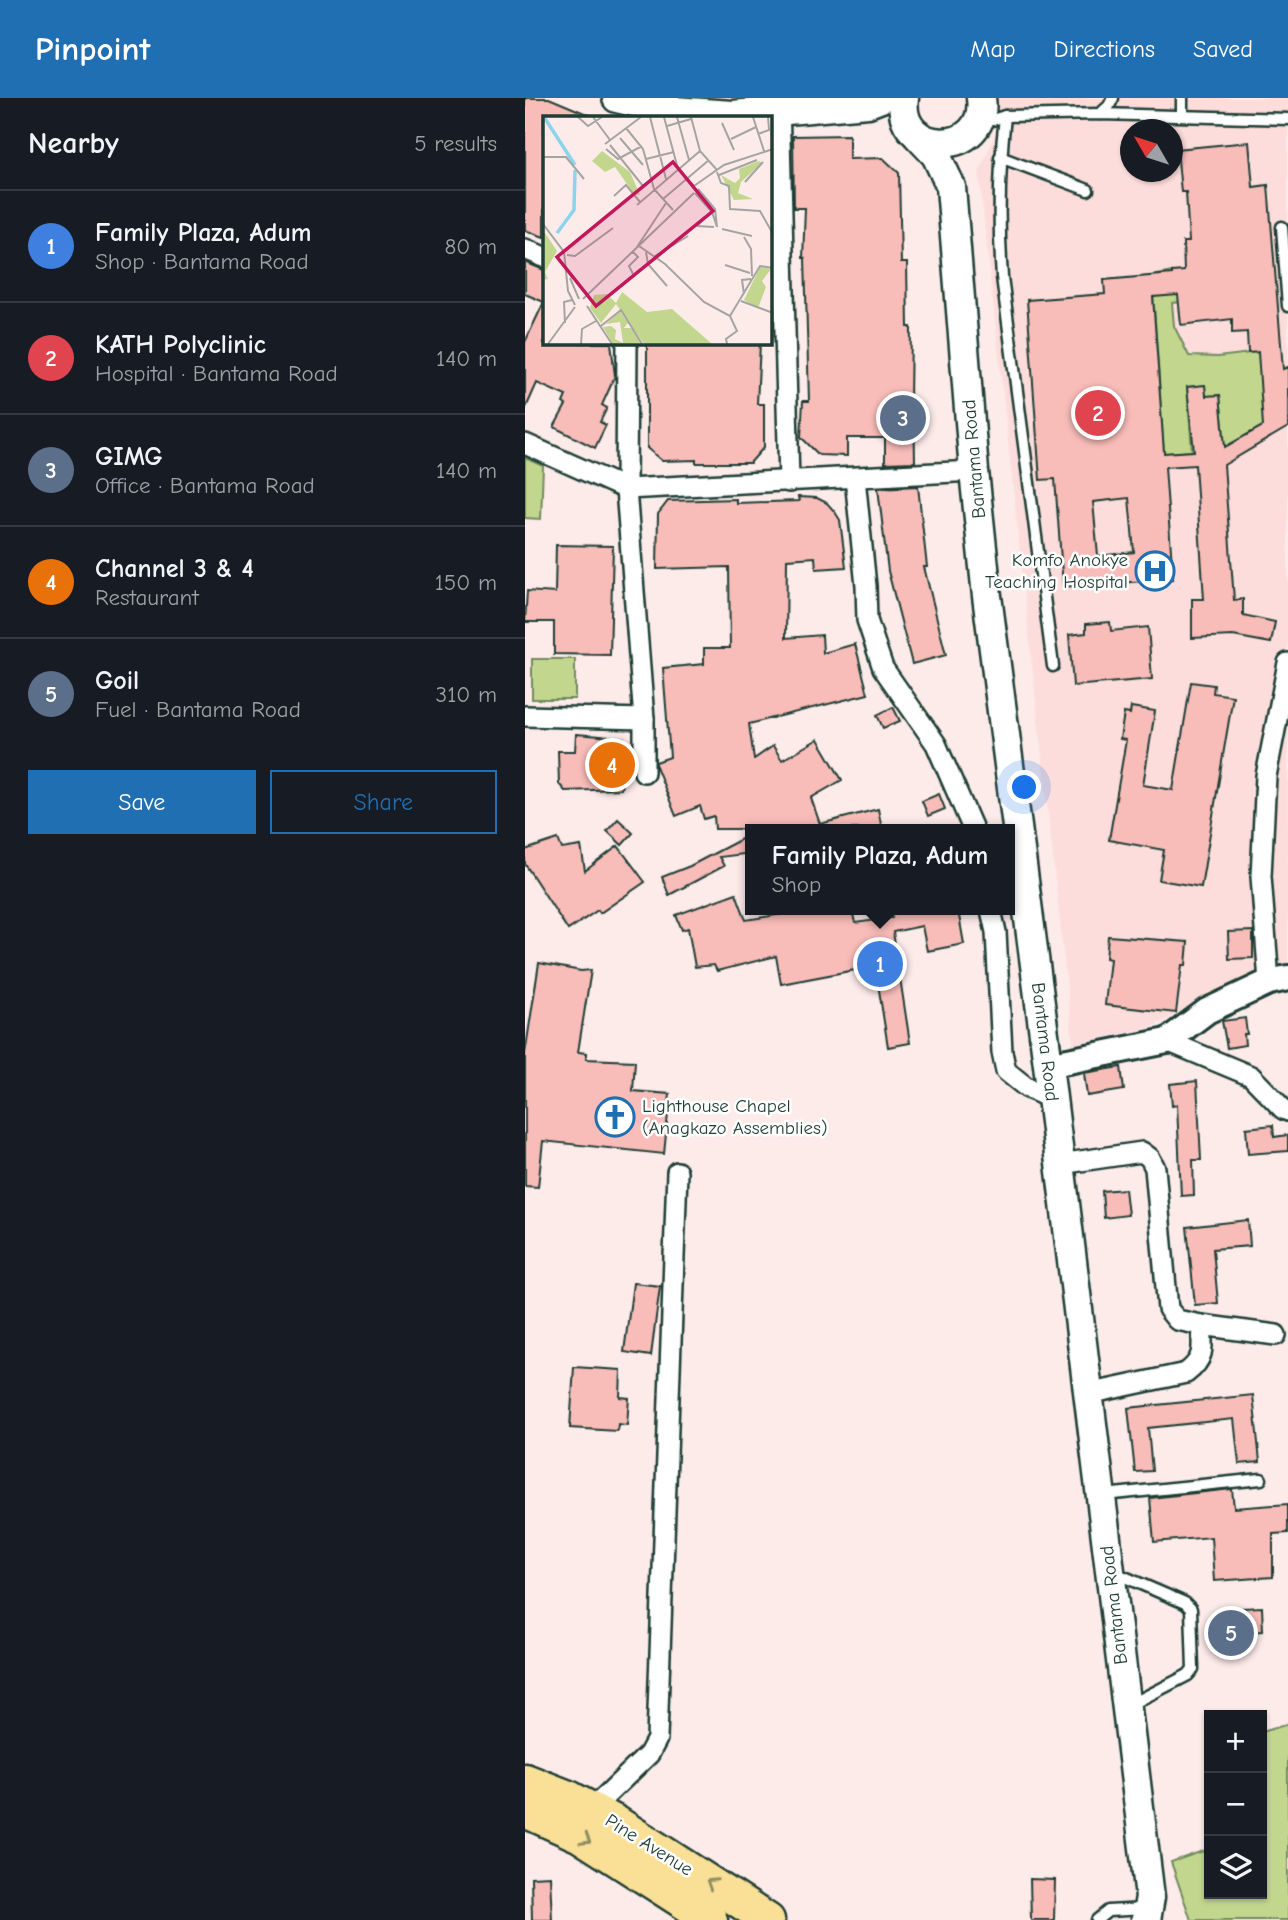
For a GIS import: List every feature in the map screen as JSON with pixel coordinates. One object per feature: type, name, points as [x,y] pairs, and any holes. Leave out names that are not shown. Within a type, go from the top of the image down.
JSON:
[{"type":"main road","points":[[904,98],[904,114],[914,131],[936,155],[951,187]]},
{"type":"main road","points":[[623,104],[731,115],[779,105],[875,100],[930,142],[944,144],[956,141],[975,119]]},
{"type":"main road","points":[[951,187],[975,119]]},
{"type":"main road","name":"Bantama Road","points":[[951,187],[987,596],[1048,1065],[1151,1911]]},
{"type":"main road","name":"Pine Avenue","points":[[525,1780],[571,1798],[616,1822],[768,1920]]},
{"type":"main road","points":[[525,1811],[580,1836],[711,1920]]},
{"type":"street","points":[[779,105],[789,482]]},
{"type":"street","points":[[525,249],[543,257]]},
{"type":"street","points":[[627,345],[626,489],[644,719],[644,772]]},
{"type":"street","points":[[525,444],[626,489],[974,471]]},
{"type":"street","points":[[855,478],[867,620],[883,668],[936,744],[971,824]]},
{"type":"street","points":[[1048,1065],[1167,1041],[1207,1011],[1278,980],[1261,876],[1266,776],[1288,663]]},
{"type":"street","points":[[525,716],[644,719]]},
{"type":"street","points":[[992,915],[996,932],[1002,1052],[1006,1070],[1026,1087],[1052,1098]]},
{"type":"street","points":[[1167,1041],[1251,1076],[1288,1111]]},
{"type":"street","points":[[1060,1164],[1142,1152],[1150,1158],[1154,1168],[1168,1309],[1177,1320],[1276,1335]]},
{"type":"street","points":[[591,1810],[649,1754],[657,1739],[677,1172]]},
{"type":"street","points":[[1088,1394],[1186,1373],[1198,1365],[1203,1348],[1201,1325]]},
{"type":"lane","points":[[1100,114],[1113,98]]},
{"type":"lane","points":[[1182,98],[1182,115]]},
{"type":"lane","points":[[975,119],[1100,114],[1288,119]]},
{"type":"lane","points":[[1005,116],[1000,157],[998,225],[1002,277],[1053,666]]},
{"type":"lane","points":[[1000,157],[1088,190]]},
{"type":"lane","points":[[1282,227],[1288,306]]},
{"type":"lane","points":[[1101,1496],[1261,1479]]},
{"type":"lane","points":[[1110,1571],[1185,1603],[1191,1609],[1193,1669],[1188,1675],[1127,1707]]},
{"type":"lane","points":[[1097,1920],[1108,1911],[1151,1911]]},
{"type":"shaded area","name":"Komfo Anokye Teaching Hospital","points":[[997,98],[1288,98],[1288,968],[1251,976],[1150,1028],[1073,1044],[979,173],[999,125]]},
{"type":"green space","points":[[1172,272],[1173,292],[1188,291],[1189,301],[1172,303],[1174,326],[1189,356],[1218,357],[1258,352],[1288,411],[1221,450],[1201,441],[1224,438],[1220,395],[1206,396],[1205,385],[1187,387],[1192,451],[1164,453],[1152,276]]},
{"type":"green space","points":[[525,458],[543,466],[541,519],[525,518]]},
{"type":"green space","points":[[532,659],[575,659],[575,699],[532,699]]},
{"type":"green space","points":[[1288,1724],[1288,1920],[1191,1920],[1171,1862],[1204,1851],[1204,1899],[1267,1899],[1267,1730]]},
{"type":"building","points":[[525,98],[549,98],[592,116],[543,116],[543,237],[525,230]]},
{"type":"building","points":[[849,135],[849,159],[883,158],[899,173],[901,263],[907,263],[908,327],[911,327],[910,401],[914,401],[915,462],[885,463],[885,438],[847,438],[847,456],[819,455],[801,437],[803,401],[809,401],[803,258],[805,208],[794,208],[793,136]]},
{"type":"building","points":[[1249,142],[1253,187],[1268,185],[1283,369],[1288,367],[1288,427],[1224,465],[1234,600],[1243,599],[1243,615],[1275,622],[1271,643],[1233,636],[1192,638],[1192,599],[1204,599],[1195,465],[1165,467],[1173,579],[1063,587],[1055,479],[1040,480],[1027,300],[1105,294],[1104,280],[1184,271],[1183,242],[1189,242],[1186,192],[1181,192],[1183,148]],"holes":[[[1178,295],[1181,325],[1232,319],[1232,333],[1247,332],[1248,353],[1258,352],[1263,426],[1225,447],[1220,395],[1206,396],[1205,385],[1187,387],[1194,451],[1164,453],[1153,297]],[[1129,498],[1134,552],[1098,556],[1093,502]]]},
{"type":"building","points":[[525,262],[543,270],[543,302],[525,294]]},
{"type":"building","points":[[543,304],[543,345],[611,345],[615,376],[602,405],[607,408],[600,422],[606,425],[595,448],[554,427],[566,405],[563,403],[566,396],[537,383],[525,410],[525,342]]},
{"type":"building","points":[[647,345],[760,345],[757,404],[764,404],[764,447],[750,463],[662,461],[647,448]]},
{"type":"building","points":[[918,486],[927,567],[924,567],[946,655],[912,664],[888,571],[878,488]]},
{"type":"building","points":[[798,497],[817,498],[827,503],[835,512],[840,520],[846,567],[816,569],[815,557],[787,559],[786,638],[822,635],[823,653],[855,644],[868,694],[749,724],[754,759],[773,746],[782,760],[818,739],[842,780],[811,798],[820,824],[745,824],[745,829],[715,829],[714,816],[704,819],[700,806],[676,816],[656,762],[670,757],[663,668],[704,664],[704,648],[730,648],[729,567],[657,569],[658,514],[668,501],[799,501]]},
{"type":"building","points":[[556,545],[613,546],[610,655],[554,654],[554,622],[525,622],[527,591],[555,593]]},
{"type":"building","points":[[1110,622],[1111,631],[1148,627],[1152,679],[1073,686],[1069,635],[1086,633],[1086,624]]},
{"type":"building","points":[[1191,682],[1214,685],[1213,693],[1233,696],[1201,887],[1159,880],[1164,850],[1109,840],[1126,740],[1120,739],[1124,713],[1130,714],[1131,707],[1155,711],[1143,785],[1173,790]]},
{"type":"building","points":[[893,707],[900,721],[883,728],[877,715]]},
{"type":"building","points":[[576,734],[624,738],[625,762],[621,789],[565,791],[559,784],[558,751],[575,751]]},
{"type":"building","points":[[939,794],[945,809],[928,816],[922,801]]},
{"type":"building","points":[[878,809],[881,824],[820,824]]},
{"type":"building","points":[[618,819],[633,833],[622,845],[607,831]]},
{"type":"building","points":[[745,837],[745,854],[719,857],[724,866],[669,895],[662,877],[690,866]]},
{"type":"building","points":[[558,839],[562,849],[581,846],[585,871],[618,846],[645,882],[600,913],[598,910],[568,930],[525,864],[525,850]]},
{"type":"building","points":[[736,893],[746,920],[776,915],[853,915],[855,923],[892,918],[892,915],[959,915],[964,944],[927,951],[922,926],[893,932],[910,1043],[888,1047],[876,971],[872,972],[871,967],[781,984],[776,956],[717,971],[714,965],[695,967],[688,928],[682,930],[676,915]]},
{"type":"building","points":[[1253,931],[1253,958],[1229,959],[1228,932]]},
{"type":"building","points":[[1108,936],[1188,942],[1176,1013],[1105,1005],[1110,959],[1106,958]]},
{"type":"building","points":[[539,963],[581,971],[591,970],[578,1052],[586,1053],[586,1059],[635,1061],[633,1091],[670,1094],[664,1154],[543,1141],[538,1187],[525,1186],[525,1054]]},
{"type":"building","points":[[1245,1018],[1245,1045],[1227,1048],[1222,1021]]},
{"type":"building","points":[[1121,1067],[1124,1090],[1087,1096],[1084,1073]]},
{"type":"building","points":[[1197,1081],[1201,1160],[1193,1160],[1194,1195],[1181,1196],[1177,1105],[1172,1106],[1170,1084]]},
{"type":"building","points":[[1273,1125],[1274,1137],[1288,1135],[1288,1151],[1248,1154],[1246,1128]]},
{"type":"building","points":[[1125,1189],[1128,1215],[1104,1218],[1102,1191]]},
{"type":"building","points":[[1248,1220],[1250,1246],[1213,1249],[1218,1303],[1195,1305],[1187,1227]]},
{"type":"building","points":[[633,1283],[660,1286],[651,1356],[624,1352]]},
{"type":"building","points":[[574,1367],[621,1370],[620,1397],[629,1398],[627,1425],[618,1424],[617,1431],[570,1428]]},
{"type":"building","points":[[1253,1395],[1260,1462],[1239,1464],[1234,1419],[1148,1428],[1152,1471],[1135,1472],[1128,1408]]},
{"type":"building","points":[[1232,1489],[1234,1508],[1288,1504],[1288,1533],[1273,1534],[1273,1577],[1214,1581],[1211,1537],[1154,1542],[1150,1498]]},
{"type":"building","points":[[1262,1607],[1263,1631],[1221,1633],[1221,1609]]},
{"type":"building","points":[[550,1876],[552,1920],[532,1920],[531,1877]]},
{"type":"building","points":[[1030,1879],[1055,1880],[1054,1920],[1031,1920]]},
{"type":"place","name":"KATH Polyclinic","points":[[1098,413]]},
{"type":"place","name":"GIMG","points":[[903,418]]},
{"type":"place","name":"Komfo Anokye Teaching Hospital","points":[[1155,571]]},
{"type":"place","name":"Channel 3 & 4","points":[[612,765]]},
{"type":"place","name":"Family Plaza, Adum","points":[[880,964]]},
{"type":"place","name":"Lighthouse Chapel (Anagkazo Assemblies)","points":[[615,1117]]},
{"type":"place","name":"Goil","points":[[1231,1633]]}]
